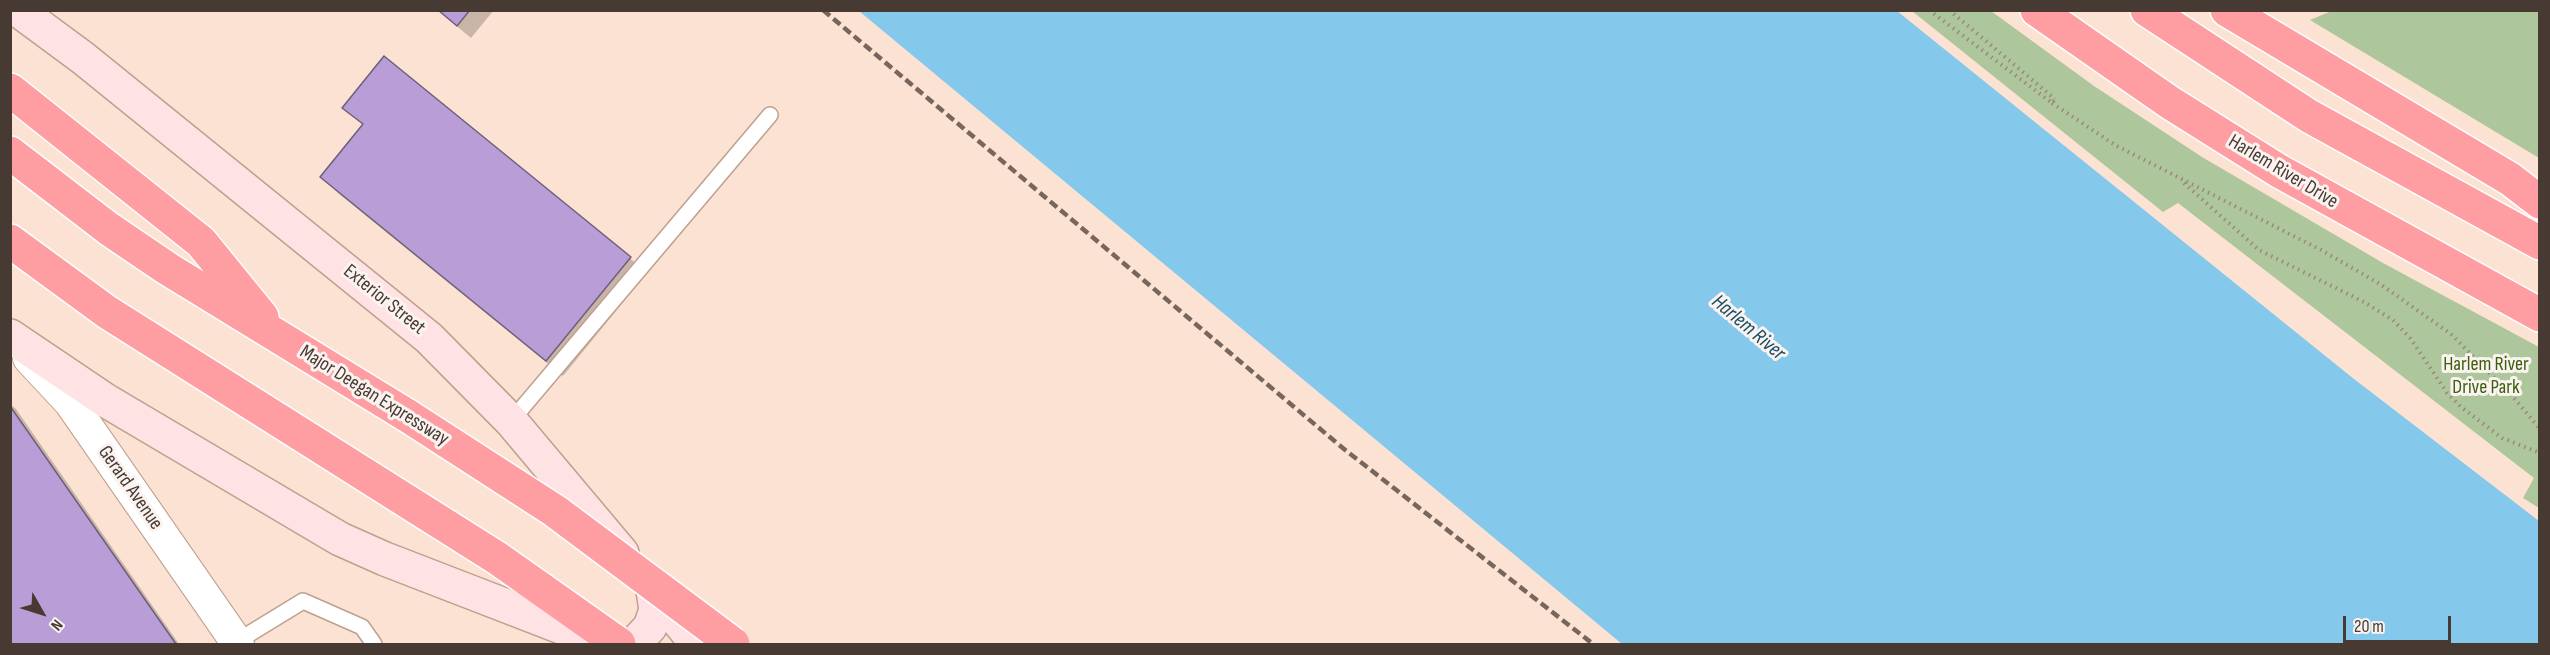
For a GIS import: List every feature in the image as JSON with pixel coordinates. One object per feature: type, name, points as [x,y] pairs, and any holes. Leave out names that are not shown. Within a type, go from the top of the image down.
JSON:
[{"type":"highway","name":"Harlem River Drive","points":[[2037,10],[2169,102],[2279,171],[2540,315]]},
{"type":"highway","points":[[2147,10],[2309,116],[2540,243]]},
{"type":"highway","points":[[2227,10],[2510,179],[2540,202]]},
{"type":"highway","points":[[10,90],[201,242],[279,337]]},
{"type":"highway","name":"Major Deegan Expressway","points":[[10,153],[158,263],[408,416],[555,511],[733,645]]},
{"type":"highway","points":[[10,241],[107,312],[506,564],[619,645]]},
{"type":"highway","points":[[10,265],[107,312]]},
{"type":"main road","name":"Exterior Street","points":[[18,10],[83,58],[394,308],[463,369],[512,421],[697,645]]},
{"type":"main road","points":[[10,336],[105,400],[340,539],[395,563],[605,645]]},
{"type":"main road","points":[[634,645],[650,627],[656,610],[653,591]]},
{"type":"street","name":"Gerard Avenue","points":[[10,341],[70,402],[237,643]]},
{"type":"lane","points":[[512,421],[770,115]]},
{"type":"lane","points":[[237,643],[303,602],[362,627],[374,645]]},
{"type":"path","points":[[1929,10],[2115,145],[2321,250],[2380,284],[2451,334],[2514,398],[2540,429]]},
{"type":"path","points":[[1949,10],[2054,101]]},
{"type":"path","points":[[2180,179],[2259,250],[2387,316],[2411,339],[2434,376],[2461,407],[2502,438],[2540,453]]},
{"type":"green space","points":[[2334,10],[2539,11],[2539,158],[2310,20]]},
{"type":"green space","name":"Harlem River Drive Park","points":[[1912,11],[1991,11],[2094,86],[2202,157],[2383,263],[2539,347],[2539,508],[2523,498],[2534,478],[2178,203],[2163,212]]},
{"type":"water","name":"Harlem River","points":[[859,11],[1897,11],[2354,379],[2539,521],[2539,644],[1622,644]]},
{"type":"building","points":[[438,10],[470,10],[457,26]]},
{"type":"building","points":[[384,56],[631,257],[546,361],[320,177],[363,124],[342,108]]},
{"type":"building","points":[[10,406],[176,644],[10,644]]},
{"type":"railway","points":[[823,10],[1344,449],[1593,644]]}]
